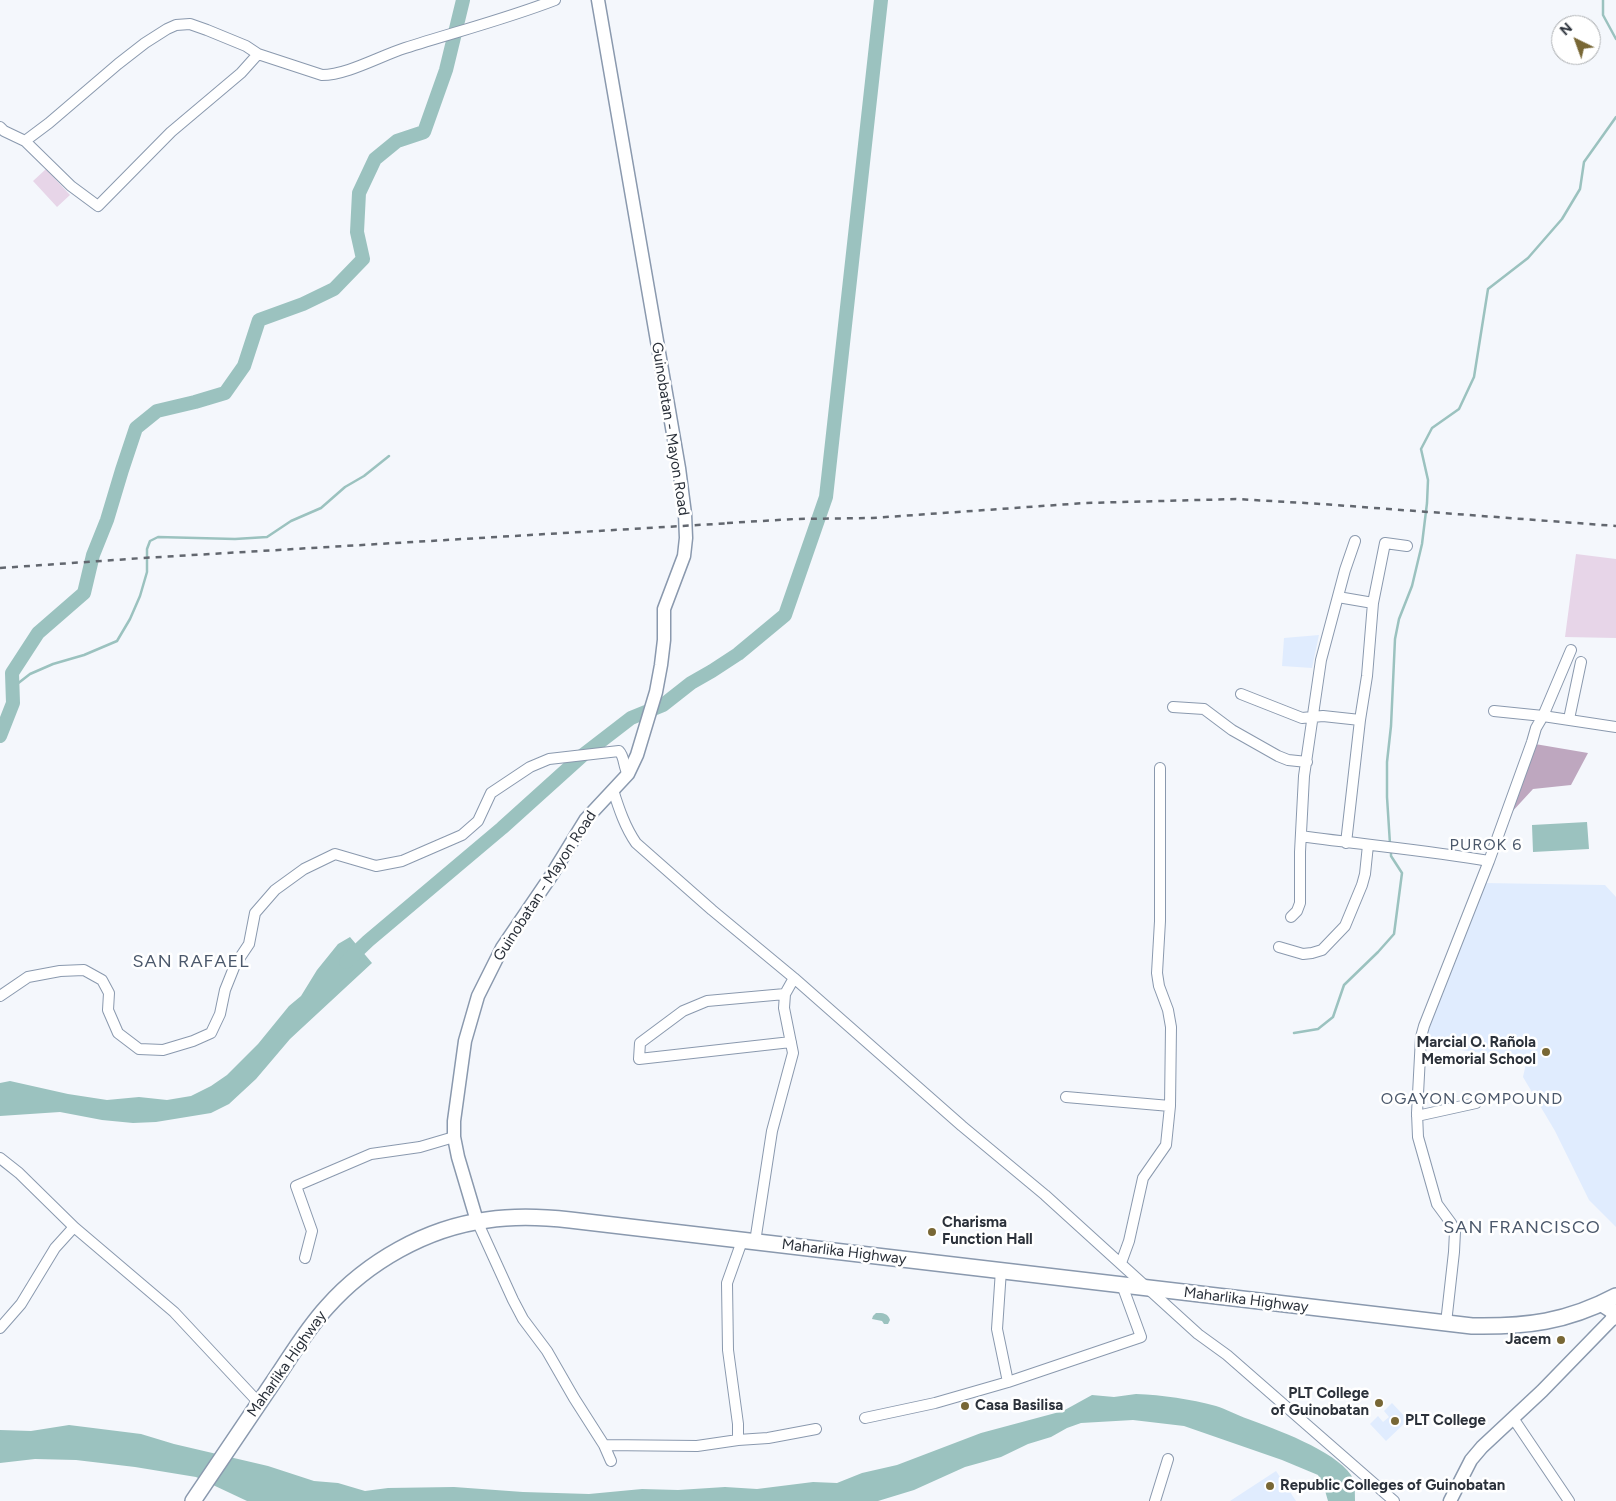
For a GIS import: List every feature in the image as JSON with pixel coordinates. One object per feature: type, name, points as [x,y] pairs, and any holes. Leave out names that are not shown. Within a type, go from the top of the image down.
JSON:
[{"type":"highway","name":"Maharlika Highway","points":[[193,1501],[312,1324],[334,1299],[354,1281],[387,1257],[415,1241],[477,1221],[519,1217],[550,1218],[1472,1326],[1515,1326],[1557,1320],[1609,1300]]},
{"type":"highway","points":[[1609,1300],[1615,1316]]},
{"type":"main road","name":"Guinobatan - Mayon Road","points":[[477,1221],[458,1158],[454,1137],[454,1121],[465,1041],[478,996],[502,948],[551,876],[586,819],[628,774],[637,755],[656,692],[664,640],[664,609],[684,556],[686,538],[679,468],[598,0]]},
{"type":"main road","points":[[1450,1501],[1471,1460],[1482,1447],[1542,1391],[1615,1316]]},
{"type":"street","points":[[25,141],[145,43],[176,25],[190,24],[246,46],[258,54],[322,75],[329,75],[344,72],[397,51],[555,0]]},
{"type":"street","points":[[0,127],[4,131],[25,141],[71,186],[98,206],[171,132],[241,73],[258,54]]},
{"type":"street","points":[[1291,917],[1297,911],[1300,902],[1304,776],[1321,660],[1345,570],[1355,541]]},
{"type":"street","points":[[1346,843],[1373,603],[1385,543],[1407,546]]},
{"type":"street","points":[[1338,597],[1373,603]]},
{"type":"street","points":[[1446,1323],[1455,1231],[1437,1204],[1418,1137],[1417,1116],[1421,1037],[1489,861],[1536,728],[1571,650]]},
{"type":"street","points":[[1569,719],[1580,662]]},
{"type":"street","points":[[1240,694],[1302,718],[1323,716],[1360,720]]},
{"type":"street","points":[[1173,707],[1204,709],[1232,730],[1278,756],[1288,760],[1307,762]]},
{"type":"street","points":[[1494,711],[1569,719],[1616,727]]},
{"type":"street","points":[[0,996],[28,977],[60,971],[84,970],[102,980],[109,993],[108,1010],[118,1033],[139,1049],[163,1050],[193,1041],[211,1033],[220,1014],[225,990],[235,965],[249,944],[256,913],[275,890],[304,868],[335,854],[376,866],[402,861],[462,835],[478,821],[491,793],[530,767],[549,759],[619,751],[623,757],[628,774]]},
{"type":"street","points":[[1120,1263],[1128,1240],[1143,1178],[1166,1145],[1170,1106],[1171,1027],[1158,973],[1160,768]]},
{"type":"street","points":[[613,790],[625,825],[636,843],[712,910],[794,978],[962,1126],[1045,1195],[1198,1334],[1227,1355],[1394,1501]]},
{"type":"street","points":[[1301,836],[1368,846],[1442,853],[1489,861]]},
{"type":"street","points":[[1279,947],[1303,954],[1322,950],[1345,926],[1362,885],[1368,846]]},
{"type":"street","points":[[738,1440],[738,1424],[728,1350],[727,1283],[749,1241],[772,1131],[793,1053],[784,1008],[785,994],[794,978]]},
{"type":"street","points":[[785,994],[707,1001],[683,1011],[640,1043],[639,1059],[791,1042]]},
{"type":"street","points":[[1066,1097],[1170,1106]]},
{"type":"street","points":[[1417,1116],[1476,1103]]},
{"type":"street","points":[[305,1258],[312,1231],[296,1186],[371,1154],[420,1147],[454,1137]]},
{"type":"street","points":[[0,1158],[19,1173],[74,1227],[174,1312],[259,1403]]},
{"type":"street","points":[[477,1221],[513,1300],[547,1351],[604,1445],[611,1461]]},
{"type":"street","points":[[0,1328],[22,1304],[55,1248],[74,1227]]},
{"type":"street","points":[[1000,1270],[997,1329],[1008,1382]]},
{"type":"street","points":[[865,1418],[935,1403],[1008,1382],[1141,1338],[1122,1285]]},
{"type":"street","points":[[1513,1418],[1569,1501]]},
{"type":"street","points":[[604,1445],[697,1446],[768,1438],[816,1430]]},
{"type":"street","points":[[1156,1501],[1168,1459]]},
{"type":"shaded area","points":[[46,169],[70,195],[57,207],[33,181]]},
{"type":"shaded area","points":[[1576,554],[1616,559],[1616,638],[1565,637]]},
{"type":"shaded area","points":[[1319,635],[1312,668],[1282,666],[1284,638]]},
{"type":"shaded area","points":[[1535,744],[1588,753],[1571,785],[1533,789],[1510,814]]},
{"type":"shaded area","points":[[1587,822],[1589,849],[1533,852],[1532,825]]},
{"type":"shaded area","name":"Marcial O. Rañola Memorial School","points":[[1484,883],[1605,885],[1616,897],[1616,1227],[1589,1200],[1555,1131],[1523,1077],[1527,1059],[1424,1045],[1426,1030]]},
{"type":"shaded area","points":[[350,937],[372,963],[290,1039],[256,1079],[229,1104],[211,1113],[156,1122],[133,1123],[102,1120],[60,1112],[0,1116],[0,1083],[10,1081],[68,1094],[107,1100],[139,1097],[167,1100],[191,1096],[211,1086],[227,1075],[258,1044],[289,1006],[301,996],[317,970],[338,944]]},
{"type":"shaded area","points":[[876,1313],[887,1315],[890,1320],[888,1324],[872,1319]]},
{"type":"shaded area","points":[[1136,1394],[1196,1401],[1216,1406],[1303,1441],[1332,1457],[1351,1475],[1354,1484],[1355,1501],[1328,1501],[1318,1475],[1282,1460],[1184,1426],[1133,1420],[1081,1423],[1001,1457],[965,1467],[914,1490],[878,1501],[247,1501],[196,1477],[135,1467],[76,1460],[35,1459],[0,1463],[0,1430],[31,1431],[69,1425],[141,1434],[174,1444],[268,1466],[314,1481],[338,1483],[365,1491],[388,1488],[454,1487],[589,1494],[642,1489],[678,1490],[725,1487],[757,1489],[813,1482],[837,1483],[862,1473],[897,1465],[981,1433],[1063,1411],[1092,1395],[1114,1397]]},
{"type":"shaded area","name":"PLT College","points":[[1392,1403],[1408,1420],[1386,1441],[1370,1424],[1378,1416],[1383,1422],[1389,1417],[1384,1411]]},
{"type":"shaded area","name":"Republic Colleges of Guinobatan","points":[[1276,1471],[1296,1501],[1230,1501]]},
{"type":"waterway","points":[[0,736],[13,703],[12,673],[38,633],[84,593],[93,555],[107,520],[136,428],[157,411],[225,393],[244,366],[259,320],[303,304],[334,289],[363,259],[357,232],[359,193],[375,159],[397,141],[424,132],[446,70],[463,0]]},
{"type":"waterway","points":[[346,962],[368,941],[502,828],[583,755],[631,718],[663,705],[691,683],[738,654],[785,615],[826,497],[881,0]]},
{"type":"waterway","points":[[1603,0],[1603,15],[1616,39]]},
{"type":"waterway","points":[[1390,844],[1387,762],[1391,726],[1395,639],[1399,619],[1412,586],[1422,544],[1428,480],[1421,449],[1432,428],[1459,409],[1474,377],[1488,289],[1528,258],[1562,219],[1580,189],[1584,162],[1616,117]]},
{"type":"waterway","points":[[12,688],[30,674],[117,641],[130,619],[140,596],[147,572],[147,549],[150,541],[158,537],[235,539],[267,537],[291,521],[321,508],[345,487],[364,476],[389,456]]},
{"type":"waterway","points":[[1294,1033],[1318,1029],[1333,1017],[1344,985],[1394,934],[1402,873],[1391,856],[1391,849]]},
{"type":"railway","points":[[727,523],[795,519],[872,518],[1085,503],[1236,499],[1616,526]]},
{"type":"railway","points":[[0,568],[732,523]]},
{"type":"place","name":"Marcial O. Rañola Memorial School","points":[[1546,1052]]},
{"type":"place","name":"Charisma Function Hall","points":[[932,1232]]},
{"type":"place","name":"Jacem","points":[[1561,1340]]},
{"type":"place","name":"PLT College of Guinobatan","points":[[1379,1403]]},
{"type":"place","name":"Casa Basilisa","points":[[965,1406]]},
{"type":"place","name":"PLT College","points":[[1395,1421]]},
{"type":"place","name":"Republic Colleges of Guinobatan","points":[[1270,1486]]},
{"type":"district","name":"PUROK 6","points":[[1486,845]]},
{"type":"district","name":"SAN RAFAEL","points":[[191,962]]},
{"type":"district","name":"OGAYON COMPOUND","points":[[1472,1099]]},
{"type":"district","name":"SAN FRANCISCO","points":[[1522,1228]]}]
